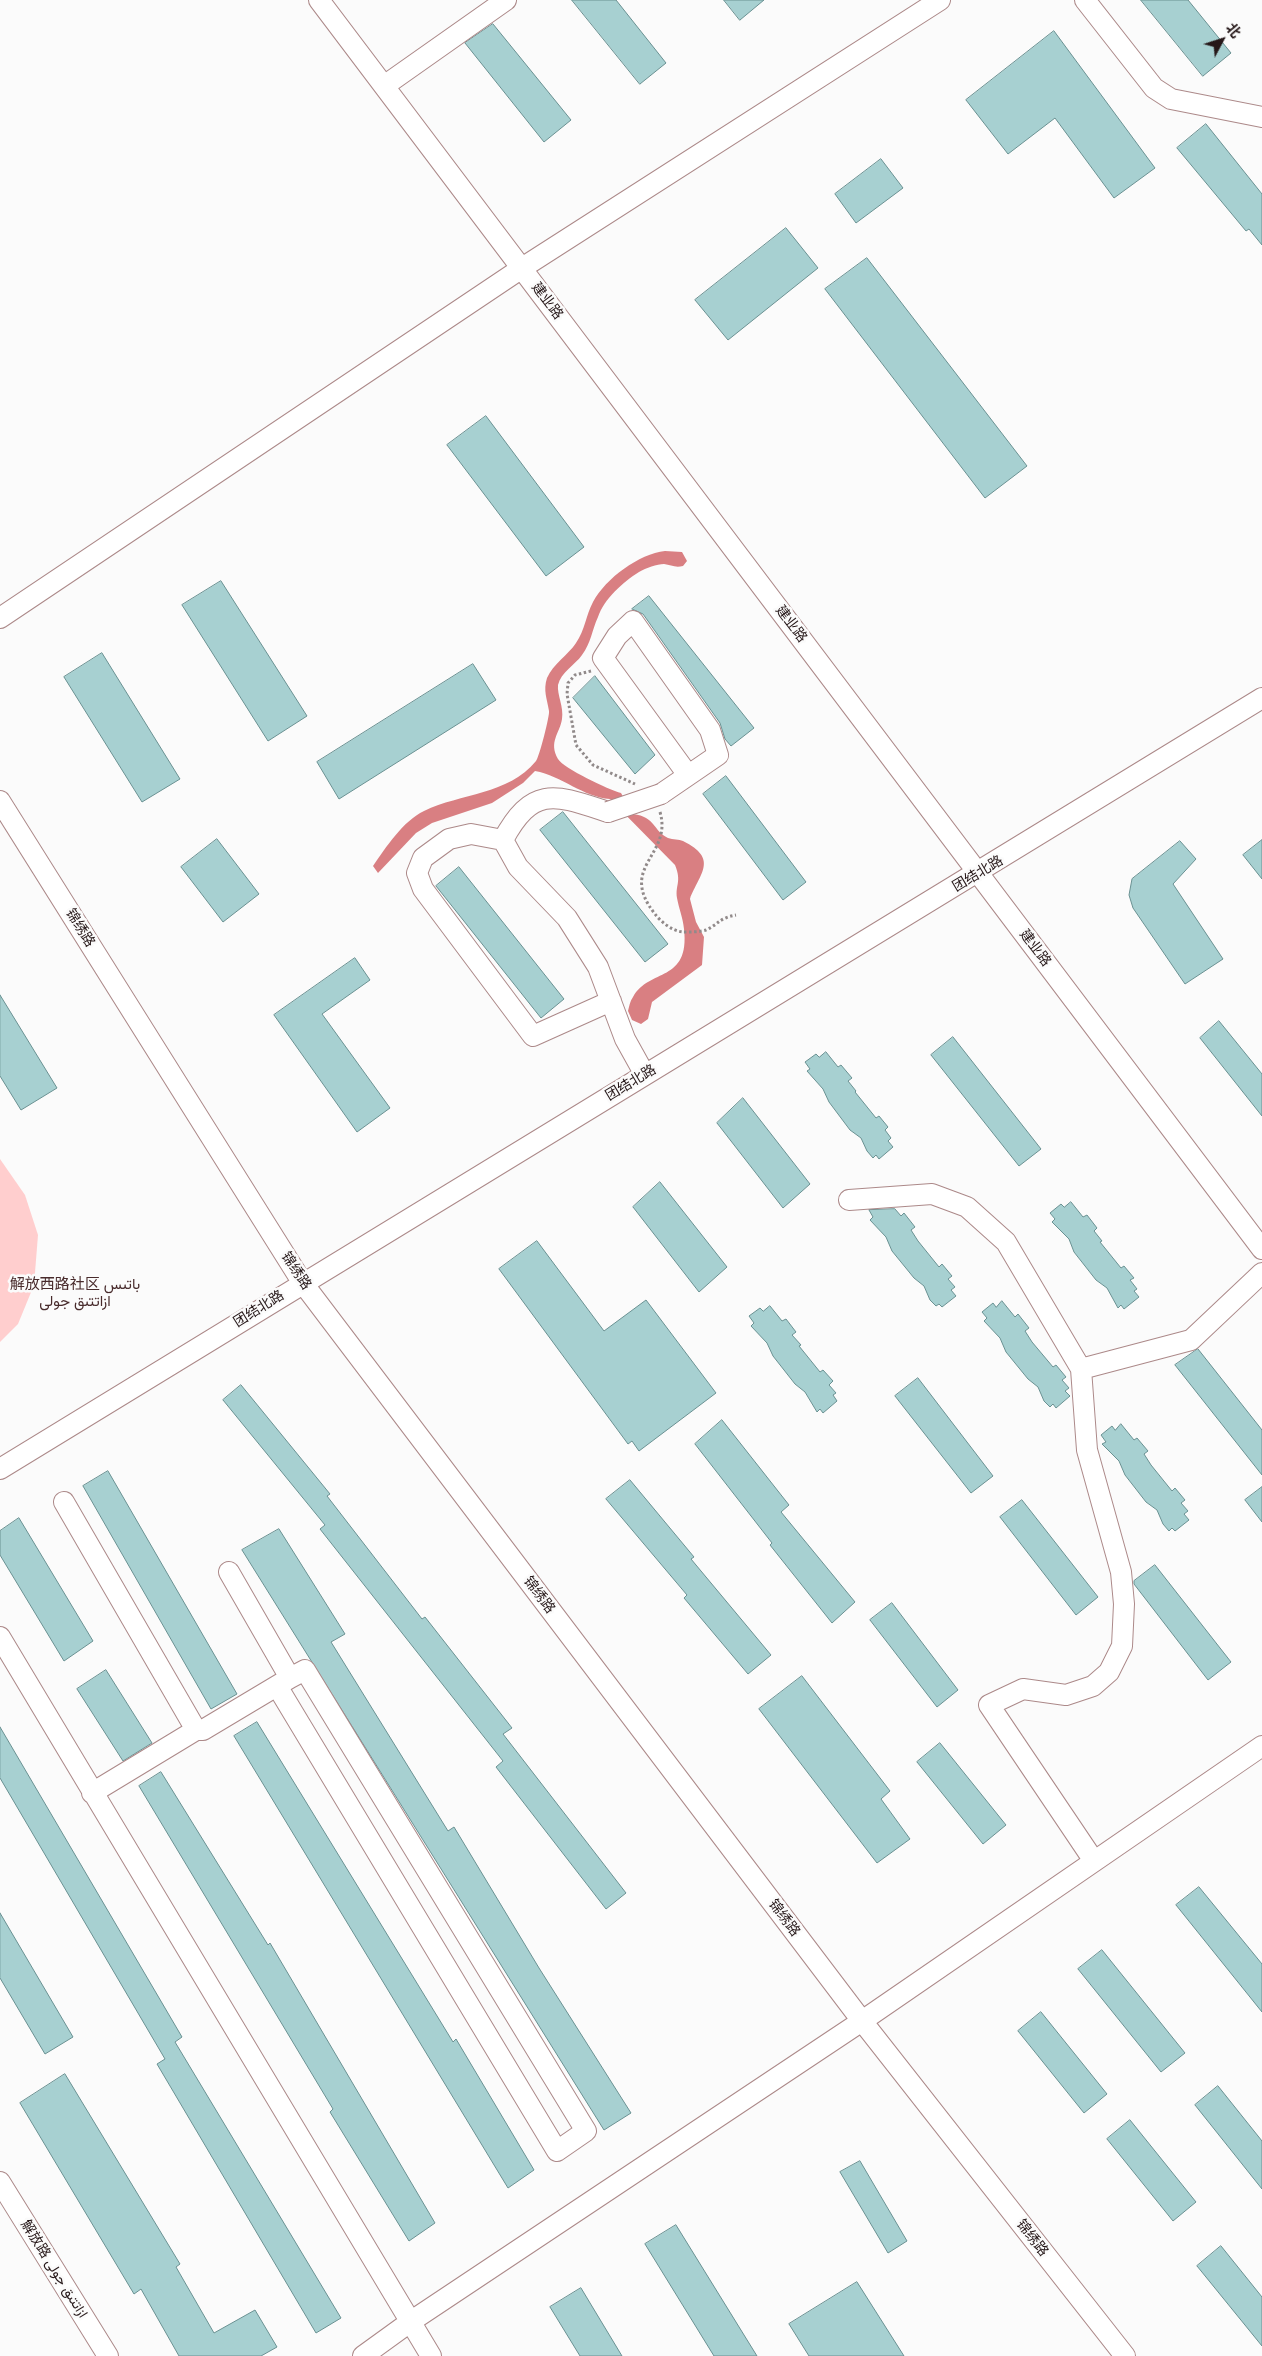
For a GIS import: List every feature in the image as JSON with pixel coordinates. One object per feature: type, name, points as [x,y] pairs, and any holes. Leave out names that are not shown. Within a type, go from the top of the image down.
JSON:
[{"type":"street","name":"建业路","points":[[319,0],[979,874],[1259,1238]]},
{"type":"street","points":[[384,86],[506,0]]},
{"type":"street","points":[[0,618],[522,268],[940,0]]},
{"type":"street","points":[[1085,0],[1154,88],[1171,99],[1262,117]]},
{"type":"street","points":[[503,840],[514,819],[532,802],[553,796],[608,812],[660,800],[688,775],[718,755],[710,730],[633,621],[617,636],[603,658],[688,775]]},
{"type":"street","name":"团结北路","points":[[0,1469],[302,1282],[979,874],[1262,698]]},
{"type":"street","name":"锦绣路","points":[[0,801],[302,1282],[862,2021],[1125,2356]]},
{"type":"street","points":[[503,840],[471,834],[449,839],[423,858],[417,873],[423,889],[533,1036],[611,1001]]},
{"type":"street","points":[[503,840],[518,867],[567,918],[598,967],[625,1039],[644,1075]]},
{"type":"street","points":[[849,1200],[932,1194],[967,1207],[1006,1242],[1080,1369],[1088,1450],[1121,1572],[1124,1604],[1122,1646],[1109,1672],[1093,1686],[1066,1695],[1023,1690],[989,1705],[1094,1861]]},
{"type":"street","points":[[1080,1369],[1191,1340],[1262,1273]]},
{"type":"street","points":[[64,1502],[196,1730]]},
{"type":"street","points":[[92,1793],[196,1730],[203,1730],[284,1682],[305,1670],[586,2131],[557,2151],[284,1682],[229,1572]]},
{"type":"street","points":[[0,1638],[432,2356]]},
{"type":"street","points":[[363,2356],[410,2322],[862,2021],[1262,1746]]},
{"type":"street","name":"解放路 ازاتتىق جولى","points":[[0,2182],[108,2356]]},
{"type":"path","points":[[609,666],[575,675],[568,683],[567,694],[576,745],[593,765],[637,785]]},
{"type":"path","points":[[660,800],[664,829],[656,850],[647,860],[641,884],[644,900],[659,919],[672,929],[682,932],[706,930],[724,917],[736,915]]},
{"type":"shaded area","points":[[665,551],[682,552],[687,561],[680,567],[664,564],[639,572],[609,597],[601,610],[585,650],[560,680],[558,689],[562,719],[554,743],[558,759],[568,768],[621,793],[633,814],[646,818],[659,832],[668,838],[681,840],[694,848],[701,854],[704,860],[702,874],[690,899],[696,922],[704,937],[702,965],[652,1002],[648,1019],[641,1024],[632,1020],[628,1011],[632,999],[640,988],[675,967],[681,958],[684,946],[683,925],[677,898],[678,876],[675,865],[610,799],[582,791],[554,777],[535,771],[523,783],[492,803],[432,823],[416,833],[378,873],[373,866],[396,835],[416,815],[438,805],[483,792],[512,781],[536,761],[542,745],[549,714],[545,691],[547,678],[553,668],[579,638],[593,602],[606,584],[624,569],[645,557]]},
{"type":"shaded area","points":[[0,1159],[25,1195],[38,1235],[34,1285],[18,1324],[0,1342]]},
{"type":"building","points":[[572,0],[616,0],[666,63],[640,84]]},
{"type":"building","points":[[724,0],[764,0],[740,20]]},
{"type":"building","points":[[1141,0],[1188,0],[1231,53],[1203,76]]},
{"type":"building","points":[[493,24],[571,120],[544,142],[465,43]]},
{"type":"building","points":[[1054,31],[1155,168],[1114,198],[1055,118],[1008,154],[966,100]]},
{"type":"building","points":[[1206,124],[1262,194],[1262,245],[1249,229],[1246,231],[1177,148]]},
{"type":"building","points":[[881,159],[903,188],[856,223],[835,194]]},
{"type":"building","points":[[786,228],[818,268],[728,340],[695,300]]},
{"type":"building","points":[[867,258],[1027,466],[985,498],[825,289]]},
{"type":"building","points":[[486,416],[584,547],[546,576],[447,445]]},
{"type":"building","points":[[221,581],[307,716],[268,741],[182,605]]},
{"type":"building","points":[[649,596],[754,728],[731,746],[725,739],[720,723],[643,614],[632,609]]},
{"type":"building","points":[[102,653],[180,779],[142,802],[64,677]]},
{"type":"building","points":[[473,664],[496,700],[339,799],[317,762]]},
{"type":"building","points":[[595,676],[655,755],[635,774],[573,698]]},
{"type":"building","points":[[726,776],[806,882],[783,900],[703,794]]},
{"type":"building","points":[[563,812],[668,944],[645,962],[540,830]]},
{"type":"building","points":[[217,839],[259,894],[223,922],[181,867]]},
{"type":"building","points":[[1262,840],[1262,879],[1243,855]]},
{"type":"building","points":[[1180,841],[1196,859],[1173,884],[1223,959],[1185,984],[1133,908],[1129,895],[1132,879]]},
{"type":"building","points":[[459,867],[564,999],[541,1018],[436,886]]},
{"type":"building","points":[[355,958],[370,980],[322,1014],[390,1108],[357,1132],[274,1015]]},
{"type":"building","points":[[0,995],[57,1088],[21,1110],[0,1076]]},
{"type":"building","points":[[1219,1021],[1262,1074],[1262,1116],[1200,1038]]},
{"type":"building","points":[[953,1037],[1041,1149],[1019,1166],[931,1055]]},
{"type":"building","points":[[826,1052],[838,1067],[841,1065],[852,1078],[848,1081],[876,1118],[879,1116],[888,1127],[885,1130],[891,1138],[888,1141],[893,1147],[879,1159],[876,1155],[873,1158],[867,1151],[861,1138],[850,1130],[829,1102],[823,1089],[807,1071],[810,1069],[805,1062],[816,1054],[819,1057]]},
{"type":"building","points":[[743,1098],[810,1184],[783,1208],[717,1123]]},
{"type":"building","points":[[660,1182],[727,1267],[699,1292],[633,1207]]},
{"type":"building","points":[[1071,1202],[1083,1217],[1087,1215],[1097,1228],[1094,1231],[1102,1241],[1100,1242],[1121,1268],[1124,1266],[1134,1278],[1130,1280],[1137,1289],[1134,1291],[1139,1297],[1124,1309],[1121,1305],[1118,1308],[1107,1288],[1096,1280],[1074,1252],[1069,1239],[1052,1222],[1055,1219],[1050,1213],[1061,1204],[1064,1207]]},
{"type":"building","points":[[895,1209],[901,1216],[904,1213],[915,1227],[911,1230],[918,1241],[939,1267],[942,1264],[952,1276],[948,1279],[955,1287],[951,1290],[956,1296],[942,1307],[939,1304],[936,1306],[930,1300],[924,1286],[914,1278],[892,1251],[886,1237],[870,1220],[873,1217],[869,1210]]},
{"type":"building","points":[[537,1241],[604,1331],[646,1300],[716,1393],[639,1451],[632,1441],[628,1444],[499,1269]]},
{"type":"building","points":[[1002,1301],[1015,1317],[1018,1314],[1029,1328],[1025,1331],[1032,1342],[1053,1367],[1056,1365],[1066,1377],[1062,1380],[1069,1388],[1065,1391],[1070,1396],[1056,1408],[1053,1404],[1050,1407],[1044,1401],[1038,1387],[1028,1379],[1006,1352],[1000,1338],[984,1321],[987,1318],[982,1312],[993,1303],[996,1307]]},
{"type":"building","points":[[770,1306],[782,1321],[786,1319],[796,1332],[792,1335],[820,1372],[823,1370],[833,1381],[829,1385],[836,1393],[833,1395],[837,1401],[823,1413],[820,1409],[817,1412],[805,1392],[795,1384],[773,1356],[767,1343],[751,1326],[754,1323],[749,1316],[760,1308],[763,1311]]},
{"type":"building","points":[[1198,1349],[1262,1430],[1262,1475],[1175,1365]]},
{"type":"building","points":[[918,1378],[993,1476],[971,1493],[895,1396]]},
{"type":"building","points":[[241,1385],[330,1494],[327,1496],[422,1619],[425,1617],[512,1728],[503,1734],[626,1893],[606,1909],[496,1767],[503,1761],[320,1529],[325,1525],[223,1400]]},
{"type":"building","points":[[722,1420],[789,1505],[781,1512],[855,1602],[832,1623],[770,1545],[772,1543],[695,1444]]},
{"type":"building","points":[[1121,1424],[1134,1440],[1137,1438],[1148,1451],[1144,1454],[1172,1491],[1175,1488],[1185,1500],[1181,1503],[1188,1511],[1184,1514],[1189,1520],[1175,1531],[1172,1528],[1169,1531],[1163,1524],[1157,1510],[1146,1502],[1125,1475],[1119,1461],[1102,1444],[1106,1442],[1101,1435],[1112,1426],[1115,1430]]},
{"type":"building","points":[[108,1471],[237,1694],[211,1709],[83,1486]]},
{"type":"building","points":[[630,1480],[694,1557],[691,1559],[771,1655],[748,1674],[684,1598],[687,1595],[606,1499]]},
{"type":"building","points":[[1262,1487],[1262,1522],[1245,1500]]},
{"type":"building","points":[[1022,1500],[1098,1597],[1076,1615],[1000,1517]]},
{"type":"building","points":[[19,1518],[93,1641],[64,1661],[0,1555],[0,1531]]},
{"type":"building","points":[[279,1529],[345,1634],[331,1642],[448,1831],[454,1827],[539,1968],[631,2113],[604,2130],[242,1550]]},
{"type":"building","points":[[1155,1565],[1231,1662],[1208,1680],[1134,1584],[1134,1581]]},
{"type":"building","points":[[892,1603],[958,1690],[937,1707],[870,1620]]},
{"type":"building","points":[[106,1670],[152,1743],[123,1761],[77,1689]]},
{"type":"building","points":[[802,1676],[890,1791],[881,1799],[910,1839],[877,1863],[759,1709]]},
{"type":"building","points":[[257,1722],[453,2042],[456,2039],[534,2170],[508,2188],[234,1736]]},
{"type":"building","points":[[0,1727],[182,2037],[175,2042],[341,2318],[316,2333],[157,2064],[165,2059],[0,1778]]},
{"type":"building","points":[[940,1743],[1006,1825],[983,1844],[917,1762]]},
{"type":"building","points":[[161,1772],[268,1945],[270,1943],[435,2223],[409,2241],[330,2112],[333,2109],[139,1786]]},
{"type":"building","points":[[1199,1887],[1262,1964],[1262,2012],[1176,1905]]},
{"type":"building","points":[[0,1913],[73,2037],[45,2054],[0,1978]]},
{"type":"building","points":[[1102,1950],[1185,2053],[1161,2072],[1078,1969]]},
{"type":"building","points":[[1041,2012],[1107,2094],[1084,2113],[1018,2031]]},
{"type":"building","points":[[65,2074],[180,2264],[176,2267],[214,2333],[255,2310],[277,2347],[261,2356],[179,2356],[141,2289],[134,2294],[20,2103]]},
{"type":"building","points":[[1218,2086],[1262,2141],[1262,2189],[1195,2105]]},
{"type":"building","points":[[1130,2120],[1196,2202],[1173,2221],[1107,2139]]},
{"type":"building","points":[[860,2161],[907,2241],[888,2253],[840,2172]]},
{"type":"building","points":[[676,2225],[757,2356],[714,2356],[645,2244]]},
{"type":"building","points":[[1221,2246],[1262,2297],[1262,2346],[1197,2266]]},
{"type":"building","points":[[857,2282],[904,2356],[809,2356],[789,2324]]},
{"type":"building","points":[[581,2288],[622,2356],[580,2356],[550,2307]]},
{"type":"district","name":"解放西路社区 باتىس ازاتتىق جولى","points":[[75,1294]]}]
